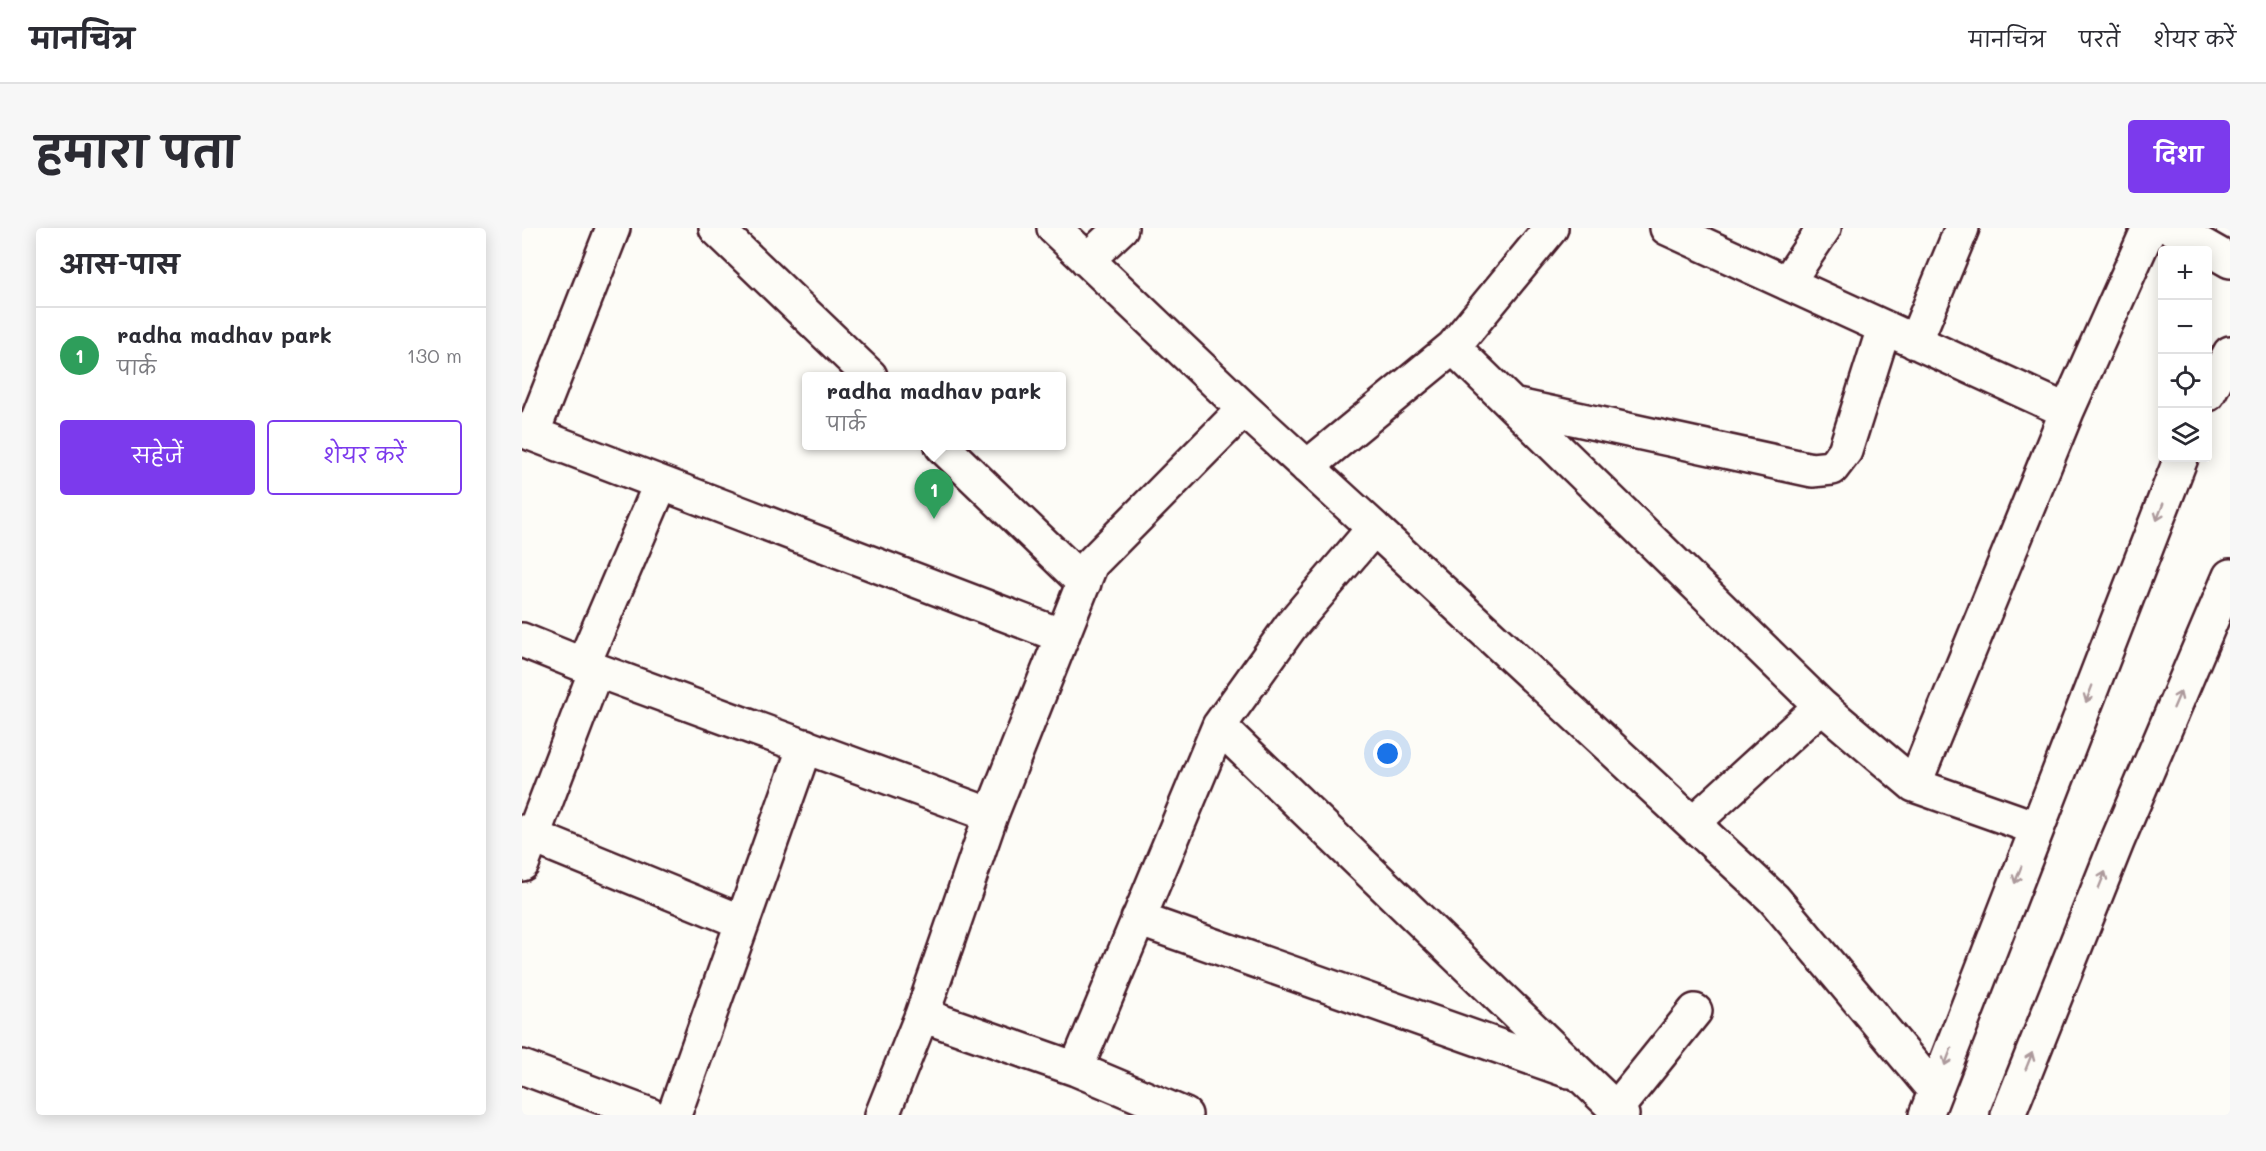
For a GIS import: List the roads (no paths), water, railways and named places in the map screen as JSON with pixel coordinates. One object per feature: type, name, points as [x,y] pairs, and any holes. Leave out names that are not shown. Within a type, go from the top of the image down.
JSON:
[{"type":"street","points":[[613,228],[527,432],[1062,636]]},
{"type":"street","points":[[716,228],[866,372]]},
{"type":"street","points":[[1054,228],[1244,409],[1774,899],[1930,1103]]},
{"type":"street","points":[[1087,260],[1121,228]]},
{"type":"street","points":[[1307,467],[1453,347],[1551,228]]},
{"type":"street","points":[[1667,228],[2067,411]]},
{"type":"street","points":[[1787,283],[1824,228]]},
{"type":"street","points":[[1915,342],[1962,228]]},
{"type":"street","points":[[1914,785],[2067,411],[2149,228]]},
{"type":"street","points":[[2172,228],[2230,261]]},
{"type":"street","points":[[1513,405],[1812,470],[1832,468],[1845,451],[1884,328]]},
{"type":"street","points":[[1453,347],[1821,706],[1914,785],[2036,828]]},
{"type":"street","points":[[2212,387],[2230,353]]},
{"type":"street","points":[[2212,405],[2230,409]]},
{"type":"street","points":[[882,1115],[922,1014],[991,815],[1091,564],[1244,409]]},
{"type":"street","points":[[946,450],[1084,583]]},
{"type":"street","points":[[1930,1103],[2179,462]]},
{"type":"street","points":[[661,483],[590,667],[526,844],[742,922]]},
{"type":"street","points":[[1076,1069],[1219,726],[1290,627],[1374,528]]},
{"type":"street","points":[[2008,1115],[2117,842],[2230,576]]},
{"type":"street","points":[[522,640],[991,815]]},
{"type":"street","points":[[1692,823],[1821,706]]},
{"type":"street","points":[[1219,726],[1619,1112],[1695,1011]]},
{"type":"street","points":[[674,1115],[805,746]]},
{"type":"street","points":[[1138,919],[1579,1074]]},
{"type":"street","points":[[922,1014],[1076,1069],[1185,1115]]},
{"type":"street","points":[[522,1067],[650,1115]]},
{"type":"place","name":"radha madhav park","points":[[934,519]]}]
